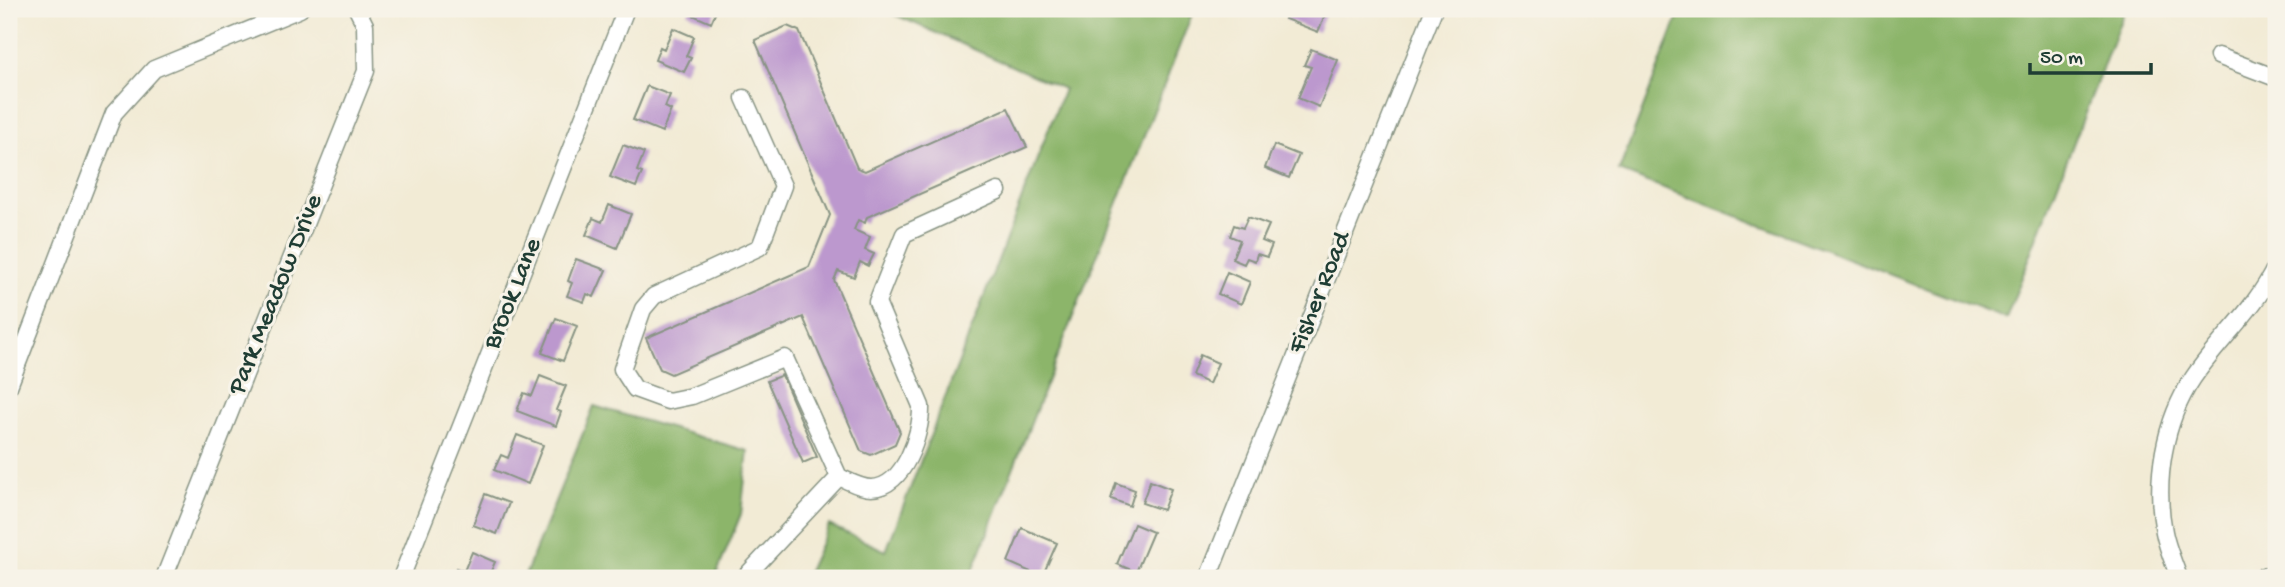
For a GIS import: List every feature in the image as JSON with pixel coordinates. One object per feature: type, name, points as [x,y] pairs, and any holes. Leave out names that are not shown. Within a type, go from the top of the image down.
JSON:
[{"type":"main road","points":[[2264,578],[2276,575]]},
{"type":"street","points":[[9,386],[114,113],[154,69],[300,9]]},
{"type":"street","name":"Park Meadow Drive","points":[[164,578],[366,71],[365,25],[357,9]]},
{"type":"street","name":"Brook Lane","points":[[401,578],[626,9]]},
{"type":"street","name":"Fisher Road","points":[[1209,578],[1434,9]]},
{"type":"street","points":[[2218,56],[2276,78]]},
{"type":"street","points":[[744,98],[783,186],[760,247],[654,296],[643,309],[622,369],[635,389],[668,401],[692,396],[785,358],[839,477],[869,488],[883,486],[893,480],[907,461],[922,422],[921,406],[877,302],[904,234],[998,191]]},
{"type":"street","points":[[2179,578],[2165,535],[2160,505],[2162,469],[2171,424],[2193,378],[2249,312],[2276,266]]},
{"type":"street","points":[[744,578],[839,477]]},
{"type":"green space","points":[[882,9],[1194,9],[970,578],[805,578],[829,525],[886,551],[1064,89]]},
{"type":"green space","points":[[1681,9],[2125,9],[2006,319],[1619,171]]},
{"type":"green space","points":[[594,406],[748,451],[741,514],[715,578],[524,578]]},
{"type":"building","points":[[690,9],[717,9],[711,23],[688,13]]},
{"type":"building","points":[[1289,9],[1316,9],[1326,13],[1318,32],[1285,19]]},
{"type":"building","points":[[787,26],[799,31],[857,168],[865,171],[1008,108],[1027,147],[867,217],[865,223],[858,220],[854,230],[870,237],[865,250],[874,254],[868,266],[860,262],[854,277],[838,271],[834,280],[900,432],[895,444],[871,455],[861,451],[803,317],[671,374],[660,369],[646,338],[809,267],[830,215],[755,40]]},
{"type":"building","points":[[673,28],[694,37],[686,56],[691,58],[684,72],[655,60],[660,47],[664,49]]},
{"type":"building","points":[[1311,49],[1338,60],[1319,107],[1298,98],[1311,67],[1304,65]]},
{"type":"building","points":[[647,86],[670,95],[665,107],[671,110],[662,132],[633,120]]},
{"type":"building","points":[[623,145],[644,153],[637,171],[642,173],[636,187],[610,177]]},
{"type":"building","points":[[1274,145],[1299,155],[1289,178],[1265,168]]},
{"type":"building","points":[[609,205],[631,214],[617,248],[586,235],[593,218],[602,222]]},
{"type":"building","points":[[1248,217],[1269,225],[1262,241],[1272,245],[1267,257],[1257,254],[1255,261],[1247,258],[1244,264],[1232,259],[1240,240],[1230,236],[1234,225],[1243,228]]},
{"type":"building","points":[[576,259],[606,270],[594,297],[587,294],[584,302],[567,296],[572,283],[568,281]]},
{"type":"building","points":[[1227,272],[1250,282],[1241,304],[1218,294]]},
{"type":"building","points":[[556,318],[577,326],[563,361],[542,353]]},
{"type":"building","points":[[1200,355],[1218,363],[1209,384],[1192,376]]},
{"type":"building","points":[[782,375],[817,457],[803,463],[767,381]]},
{"type":"building","points":[[540,376],[566,386],[556,410],[561,412],[556,426],[517,411],[524,393],[532,396]]},
{"type":"building","points":[[517,435],[543,445],[528,484],[494,470],[501,455],[508,458]]},
{"type":"building","points":[[1150,481],[1171,489],[1163,510],[1142,503]]},
{"type":"building","points":[[1116,483],[1135,490],[1130,506],[1111,499]]},
{"type":"building","points":[[485,494],[509,503],[497,534],[473,525]]},
{"type":"building","points":[[1134,524],[1153,532],[1136,572],[1117,564]]},
{"type":"building","points":[[1022,528],[1057,543],[1042,577],[1008,562]]},
{"type":"building","points":[[472,552],[495,562],[488,578],[452,578],[456,568],[464,571]]}]
